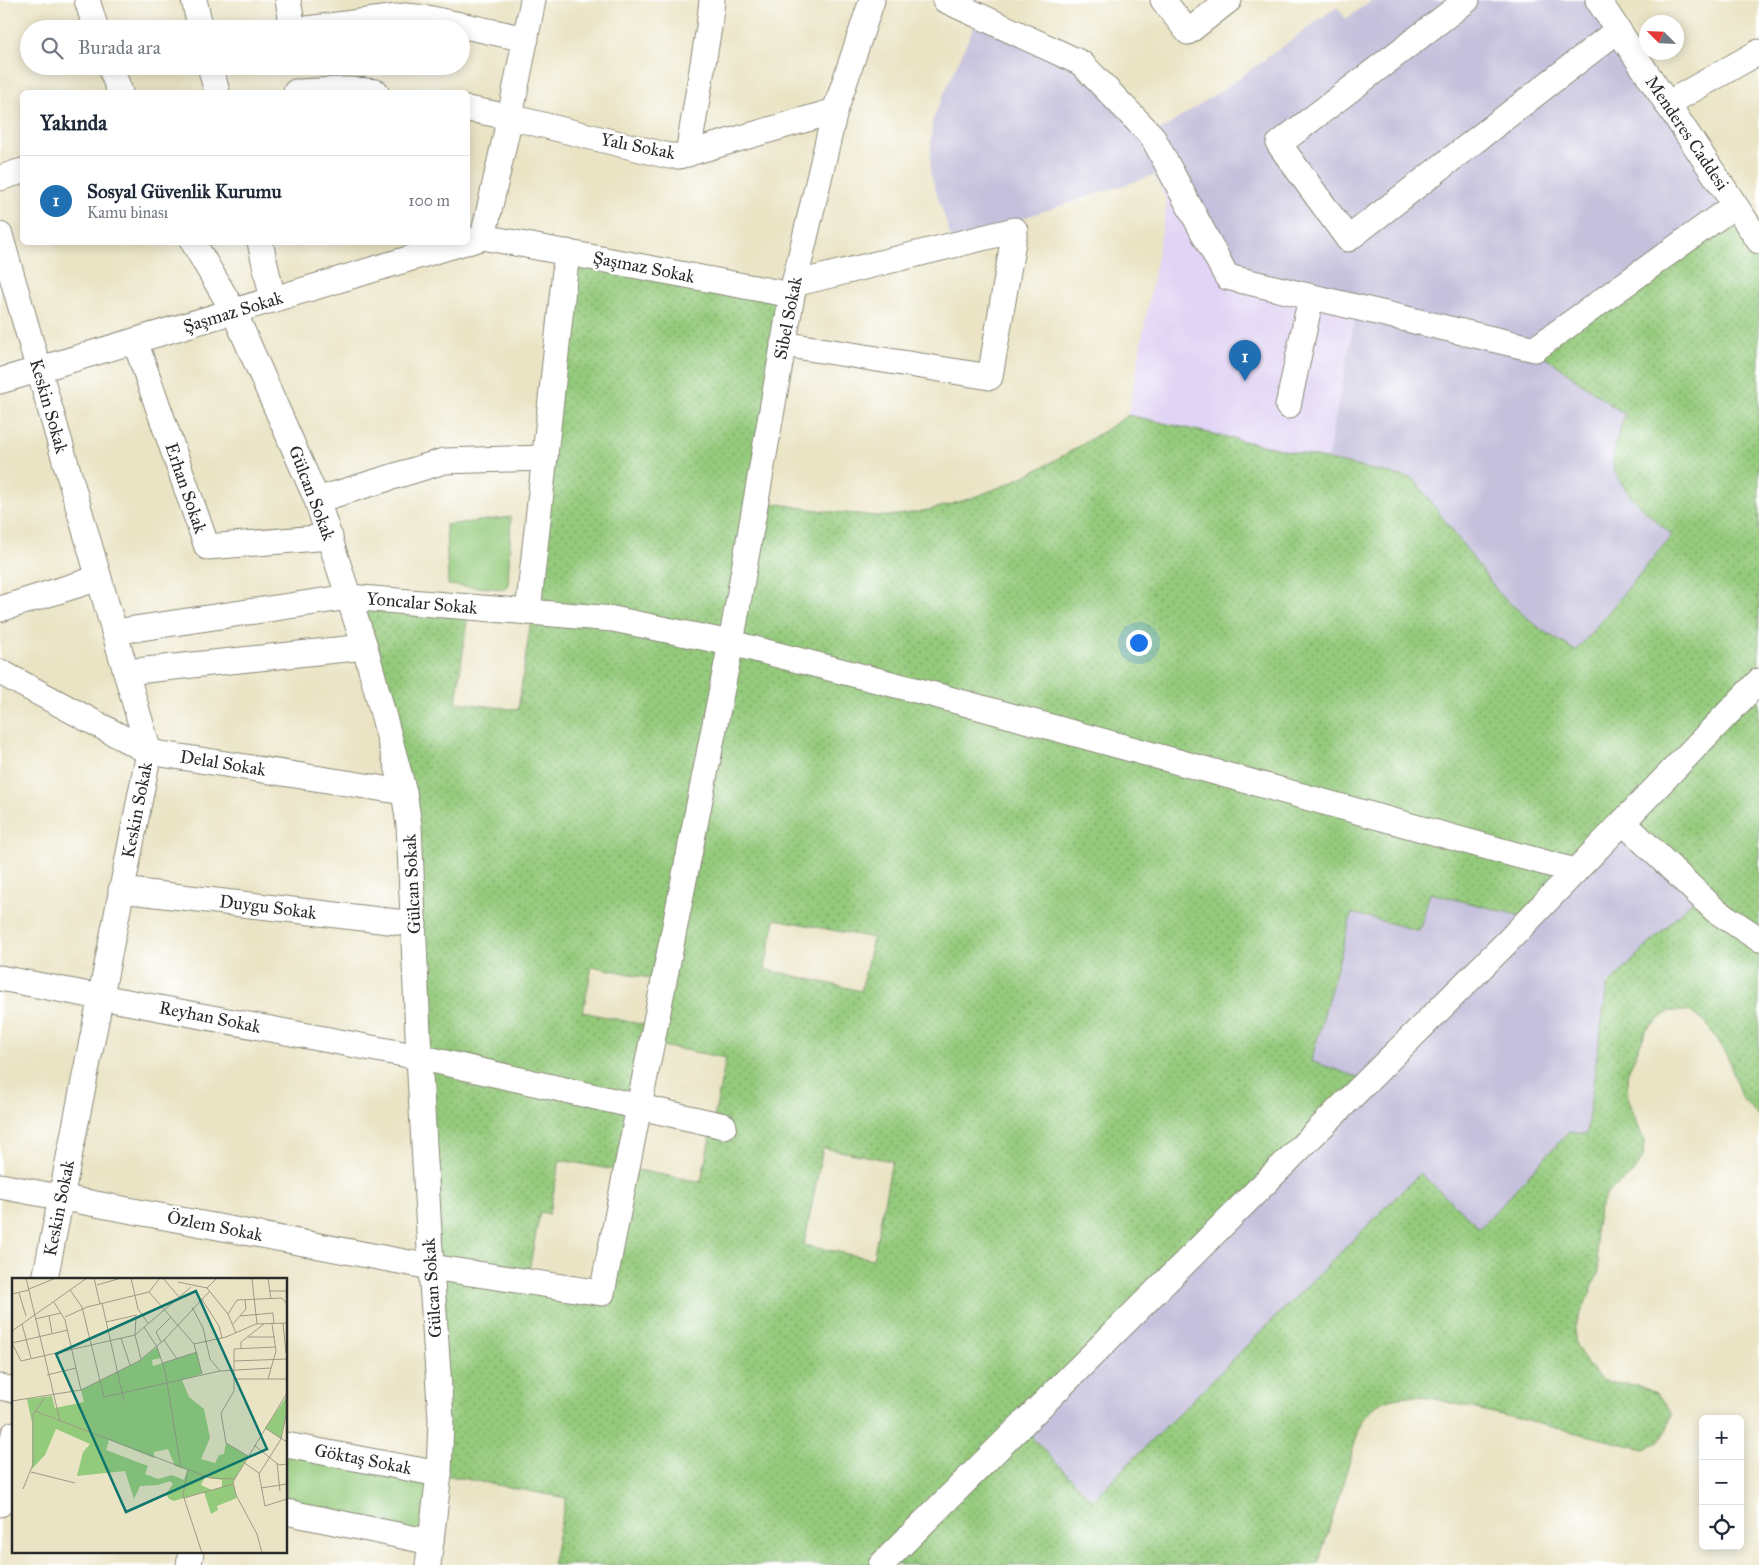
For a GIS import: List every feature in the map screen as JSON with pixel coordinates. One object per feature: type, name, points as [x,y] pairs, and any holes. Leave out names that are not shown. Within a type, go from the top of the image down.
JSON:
[{"type":"street","points":[[87,0],[93,20]]},
{"type":"street","points":[[194,0],[199,20]]},
{"type":"street","points":[[288,0],[291,20]]},
{"type":"street","points":[[472,240],[510,117],[533,0]]},
{"type":"street","points":[[688,154],[712,0]]},
{"type":"street","name":"Sibel Sokak","points":[[639,1106],[730,643],[793,290],[835,112],[872,0]]},
{"type":"street","points":[[1162,0],[1188,32],[1229,0]]},
{"type":"street","points":[[1467,0],[1280,144],[1348,239],[1618,30]]},
{"type":"street","name":"Menderes Caddesi","points":[[1598,0],[1759,241]]},
{"type":"street","points":[[960,3],[1081,63],[1152,136],[1226,277],[1534,350],[1735,205]]},
{"type":"street","points":[[375,20],[405,16],[436,20]]},
{"type":"street","points":[[470,27],[526,39]]},
{"type":"street","points":[[1667,104],[1759,52]]},
{"type":"street","points":[[113,75],[119,90]]},
{"type":"street","points":[[212,75],[216,90]]},
{"type":"street","name":"Yalı Sokak","points":[[470,109],[510,117],[669,156],[688,154],[835,112]]},
{"type":"street","points":[[0,178],[20,172]]},
{"type":"street","points":[[783,344],[990,376],[1015,230],[793,290]]},
{"type":"street","name":"Keskin Sokak","points":[[0,235],[149,752],[44,1278]]},
{"type":"street","name":"Şaşmaz Sokak","points":[[472,240],[568,252],[793,290]]},
{"type":"street","name":"Gülcan Sokak","points":[[195,245],[234,312],[317,500],[365,647],[404,792],[409,825],[419,1057],[441,1419],[440,1474],[429,1553]]},
{"type":"street","points":[[261,245],[273,300]]},
{"type":"street","name":"Şaşmaz Sokak","points":[[0,381],[455,245]]},
{"type":"street","points":[[528,612],[568,252]]},
{"type":"street","points":[[1288,406],[1311,297]]},
{"type":"street","name":"Erhan Sokak","points":[[135,341],[207,547],[330,537]]},
{"type":"street","points":[[317,500],[444,461],[544,458]]},
{"type":"street","points":[[0,609],[99,578]]},
{"type":"street","name":"Yoncalar Sokak","points":[[114,632],[349,597],[613,619],[730,643],[931,694],[1575,871]]},
{"type":"street","points":[[126,672],[365,647]]},
{"type":"street","name":"Delal Sokak","points":[[0,672],[149,752],[404,792]]},
{"type":"street","points":[[881,1565],[1506,943],[1759,681]]},
{"type":"street","points":[[1623,822],[1715,910],[1759,939]]},
{"type":"street","name":"Duygu Sokak","points":[[121,890],[414,924]]},
{"type":"street","name":"Reyhan Sokak","points":[[0,978],[419,1057],[724,1126]]},
{"type":"street","name":"Özlem Sokak","points":[[0,1186],[431,1266],[602,1293],[639,1106]]},
{"type":"street","points":[[0,1504],[12,1444]]},
{"type":"street","name":"Göktaş Sokak","points":[[288,1444],[440,1474]]},
{"type":"street","points":[[288,1513],[429,1553]]},
{"type":"street","points":[[188,1565],[191,1552]]},
{"type":"shaded area","points":[[1372,0],[1598,0],[1759,241],[1639,505],[1672,535],[1576,652],[1543,631],[1501,596],[1414,479],[1327,460],[1357,308],[1227,277],[1170,170],[952,241],[930,172],[932,121],[979,15],[1081,63],[1152,136],[1228,86],[1337,7],[1346,19]]},
{"type":"shaded area","points":[[1170,169],[1357,308],[1327,460],[1128,415],[1167,202],[1154,175]]},
{"type":"shaded area","points":[[1623,822],[1698,895],[1607,986],[1586,1134],[1568,1132],[1480,1228],[1420,1173],[1093,1500],[1020,1426],[1367,1081],[1311,1061],[1352,913],[1419,931],[1430,892],[1530,918]]},
{"type":"green space","points":[[1735,205],[1759,241],[1759,1117],[1741,1097],[1729,1060],[1706,1023],[1689,1011],[1670,1011],[1647,1029],[1627,1074],[1628,1100],[1644,1140],[1643,1158],[1632,1174],[1607,1193],[1599,1211],[1595,1230],[1599,1272],[1574,1329],[1576,1345],[1587,1364],[1600,1378],[1611,1383],[1637,1385],[1656,1393],[1666,1404],[1672,1415],[1666,1432],[1660,1440],[1644,1449],[1418,1395],[1387,1400],[1375,1407],[1362,1420],[1318,1565],[552,1565],[566,1498],[439,1474],[409,825],[349,597],[469,607],[456,702],[518,710],[532,612],[567,252],[792,295],[756,500],[819,510],[877,516],[921,511],[953,504],[1014,481],[1072,450],[1128,415],[1414,479],[1501,596],[1543,631],[1576,651],[1672,535],[1635,501],[1619,480],[1614,469],[1615,448],[1625,415],[1535,349]],"holes":[[[1623,822],[1698,895],[1607,986],[1586,1134],[1568,1132],[1480,1228],[1420,1173],[1092,1500],[1021,1426],[1368,1081],[1311,1061],[1352,913],[1419,931],[1430,893],[1530,918]],[[775,919],[873,938],[861,991],[765,969]],[[592,966],[663,981],[654,1027],[583,1012]],[[651,1044],[726,1058],[701,1182],[627,1168]],[[823,1148],[892,1161],[873,1259],[804,1245]],[[560,1160],[626,1172],[602,1293],[527,1281],[540,1212],[549,1214]]]},
{"type":"green space","points":[[511,517],[508,585],[503,589],[448,585],[446,525]]},
{"type":"green space","points":[[288,1445],[439,1474],[431,1542],[288,1512]]},
{"type":"place","name":"Sosyal Güvenlik Kurumu","points":[[1245,381]]}]
